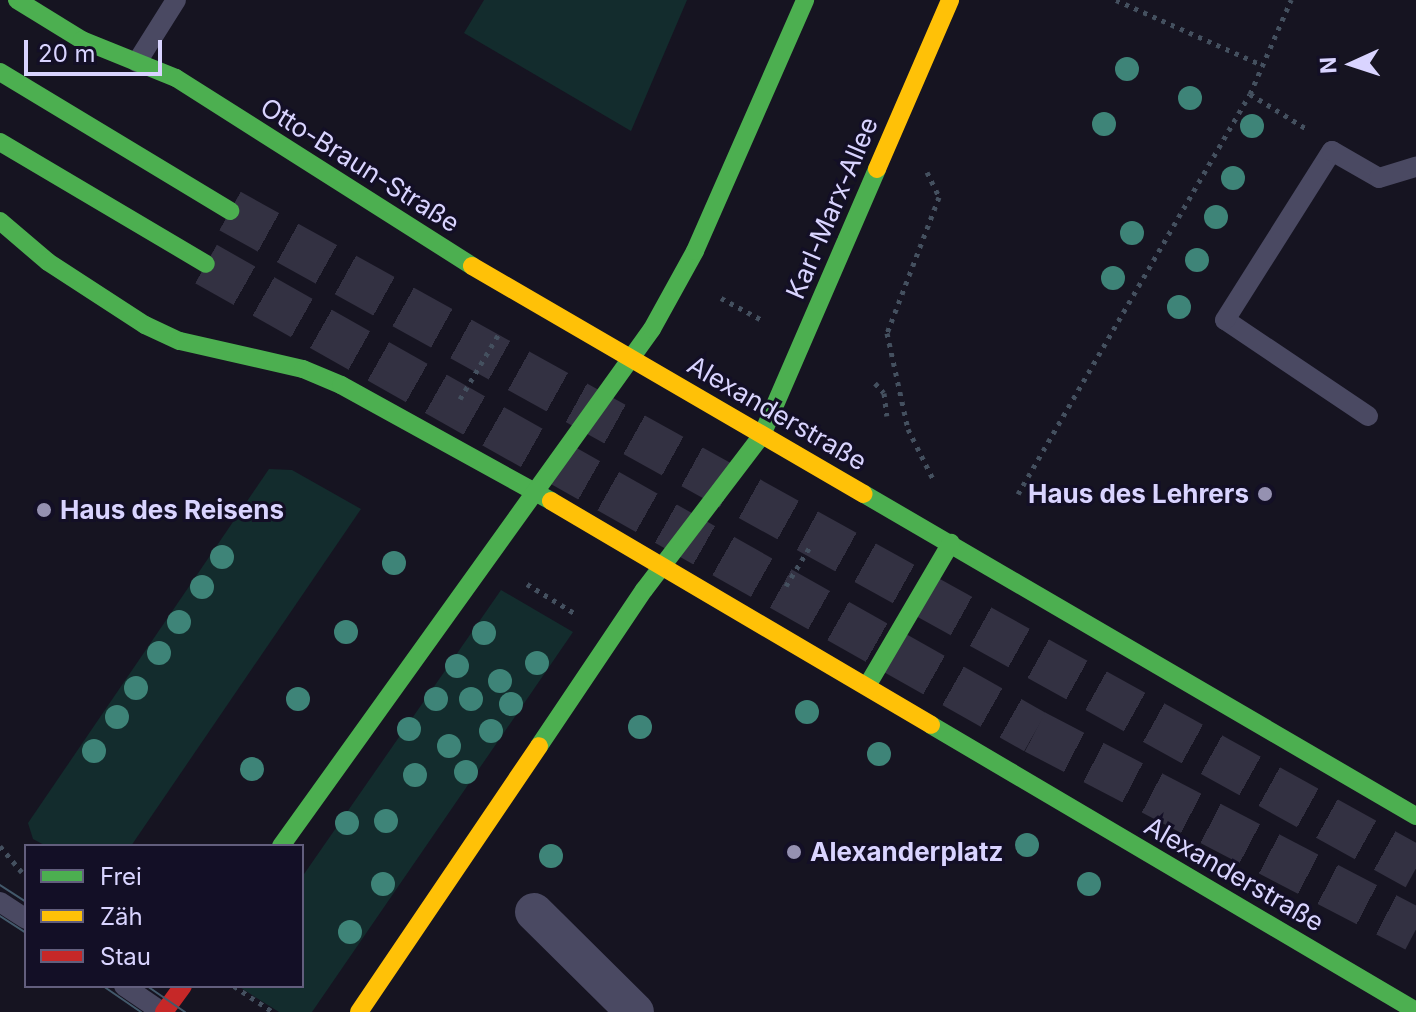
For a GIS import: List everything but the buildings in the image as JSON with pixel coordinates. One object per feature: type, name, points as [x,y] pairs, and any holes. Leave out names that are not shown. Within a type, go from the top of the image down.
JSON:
[{"type":"main road","name":"Otto-Braun-Straße","points":[[17,0],[82,40],[176,78],[467,263],[631,358]]},
{"type":"main road","points":[[282,844],[631,358],[695,251],[805,0]]},
{"type":"main road","name":"Karl-Marx-Allee","points":[[661,567],[762,435],[950,0]]},
{"type":"main road","points":[[0,72],[230,211]]},
{"type":"main road","points":[[0,142],[206,264]]},
{"type":"main road","points":[[0,221],[48,262],[145,325],[180,341],[303,369],[341,385],[535,492]]},
{"type":"main road","name":"Alexanderstraße","points":[[631,358],[1416,816]]},
{"type":"main road","name":"Alexanderstraße","points":[[535,492],[1416,1011]]},
{"type":"main road","points":[[867,686],[951,543]]},
{"type":"main road","points":[[359,1012],[661,567]]},
{"type":"main road","points":[[163,1012],[181,988]]},
{"type":"street","points":[[534,912],[635,1012]]},
{"type":"lane","points":[[137,62],[176,0]]},
{"type":"lane","points":[[1368,416],[1225,320],[1332,151],[1379,178],[1416,167]]},
{"type":"lane","points":[[0,902],[24,918]]},
{"type":"lane","points":[[127,988],[163,1012]]},
{"type":"path","points":[[1116,0],[1262,65]]},
{"type":"path","points":[[1018,494],[1262,65],[1291,0]]},
{"type":"path","points":[[900,116],[939,197],[887,333],[908,429],[935,482]]},
{"type":"path","points":[[721,298],[768,323]]},
{"type":"path","points":[[455,405],[507,321]]},
{"type":"path","points":[[875,383],[884,393],[887,416]]},
{"type":"path","points":[[780,597],[811,545]]},
{"type":"path","points":[[524,582],[582,617]]},
{"type":"path","points":[[0,846],[24,873]]},
{"type":"path","points":[[237,988],[273,1012]]},
{"type":"green space","points":[[484,0],[687,0],[631,131],[464,33]]},
{"type":"green space","points":[[269,469],[292,470],[361,509],[132,844],[42,844],[33,839],[28,823]]},
{"type":"green space","points":[[501,590],[573,632],[312,1012],[279,1012],[241,988],[304,988],[304,874]]},
{"type":"tunnel","points":[[230,211],[1416,868]]},
{"type":"tunnel","points":[[206,264],[1035,732],[1416,930]]},
{"type":"tram line","points":[[0,885],[24,901]]},
{"type":"tram line","points":[[0,916],[24,932]]},
{"type":"tram line","points":[[106,988],[141,1012]]},
{"type":"tram line","points":[[150,988],[185,1012]]},
{"type":"traffic: fast","points":[[17,0],[82,40],[176,78],[472,266]]},
{"type":"traffic: fast","points":[[282,844],[652,329],[695,251],[805,0]]},
{"type":"traffic: fast","points":[[0,72],[230,211]]},
{"type":"traffic: fast","points":[[0,142],[206,264]]},
{"type":"traffic: fast","points":[[539,746],[644,590],[762,435],[877,169]]},
{"type":"traffic: fast","points":[[0,221],[48,262],[145,325],[180,341],[303,369],[341,385],[551,501]]},
{"type":"traffic: fast","points":[[864,494],[1416,816]]},
{"type":"traffic: fast","points":[[867,686],[951,543]]},
{"type":"traffic: fast","points":[[931,725],[1416,1011]]},
{"type":"traffic: slow","points":[[877,169],[950,0]]},
{"type":"traffic: slow","points":[[472,266],[864,494]]},
{"type":"traffic: slow","points":[[551,501],[931,725]]},
{"type":"traffic: slow","points":[[359,1012],[539,746]]},
{"type":"traffic: jam","points":[[164,1012],[182,988]]},
{"type":"place","name":"Haus des Lehrers","points":[[1265,494]]},
{"type":"place","name":"Haus des Reisens","points":[[44,510]]},
{"type":"place","name":"Alexanderplatz","points":[[794,852]]}]
